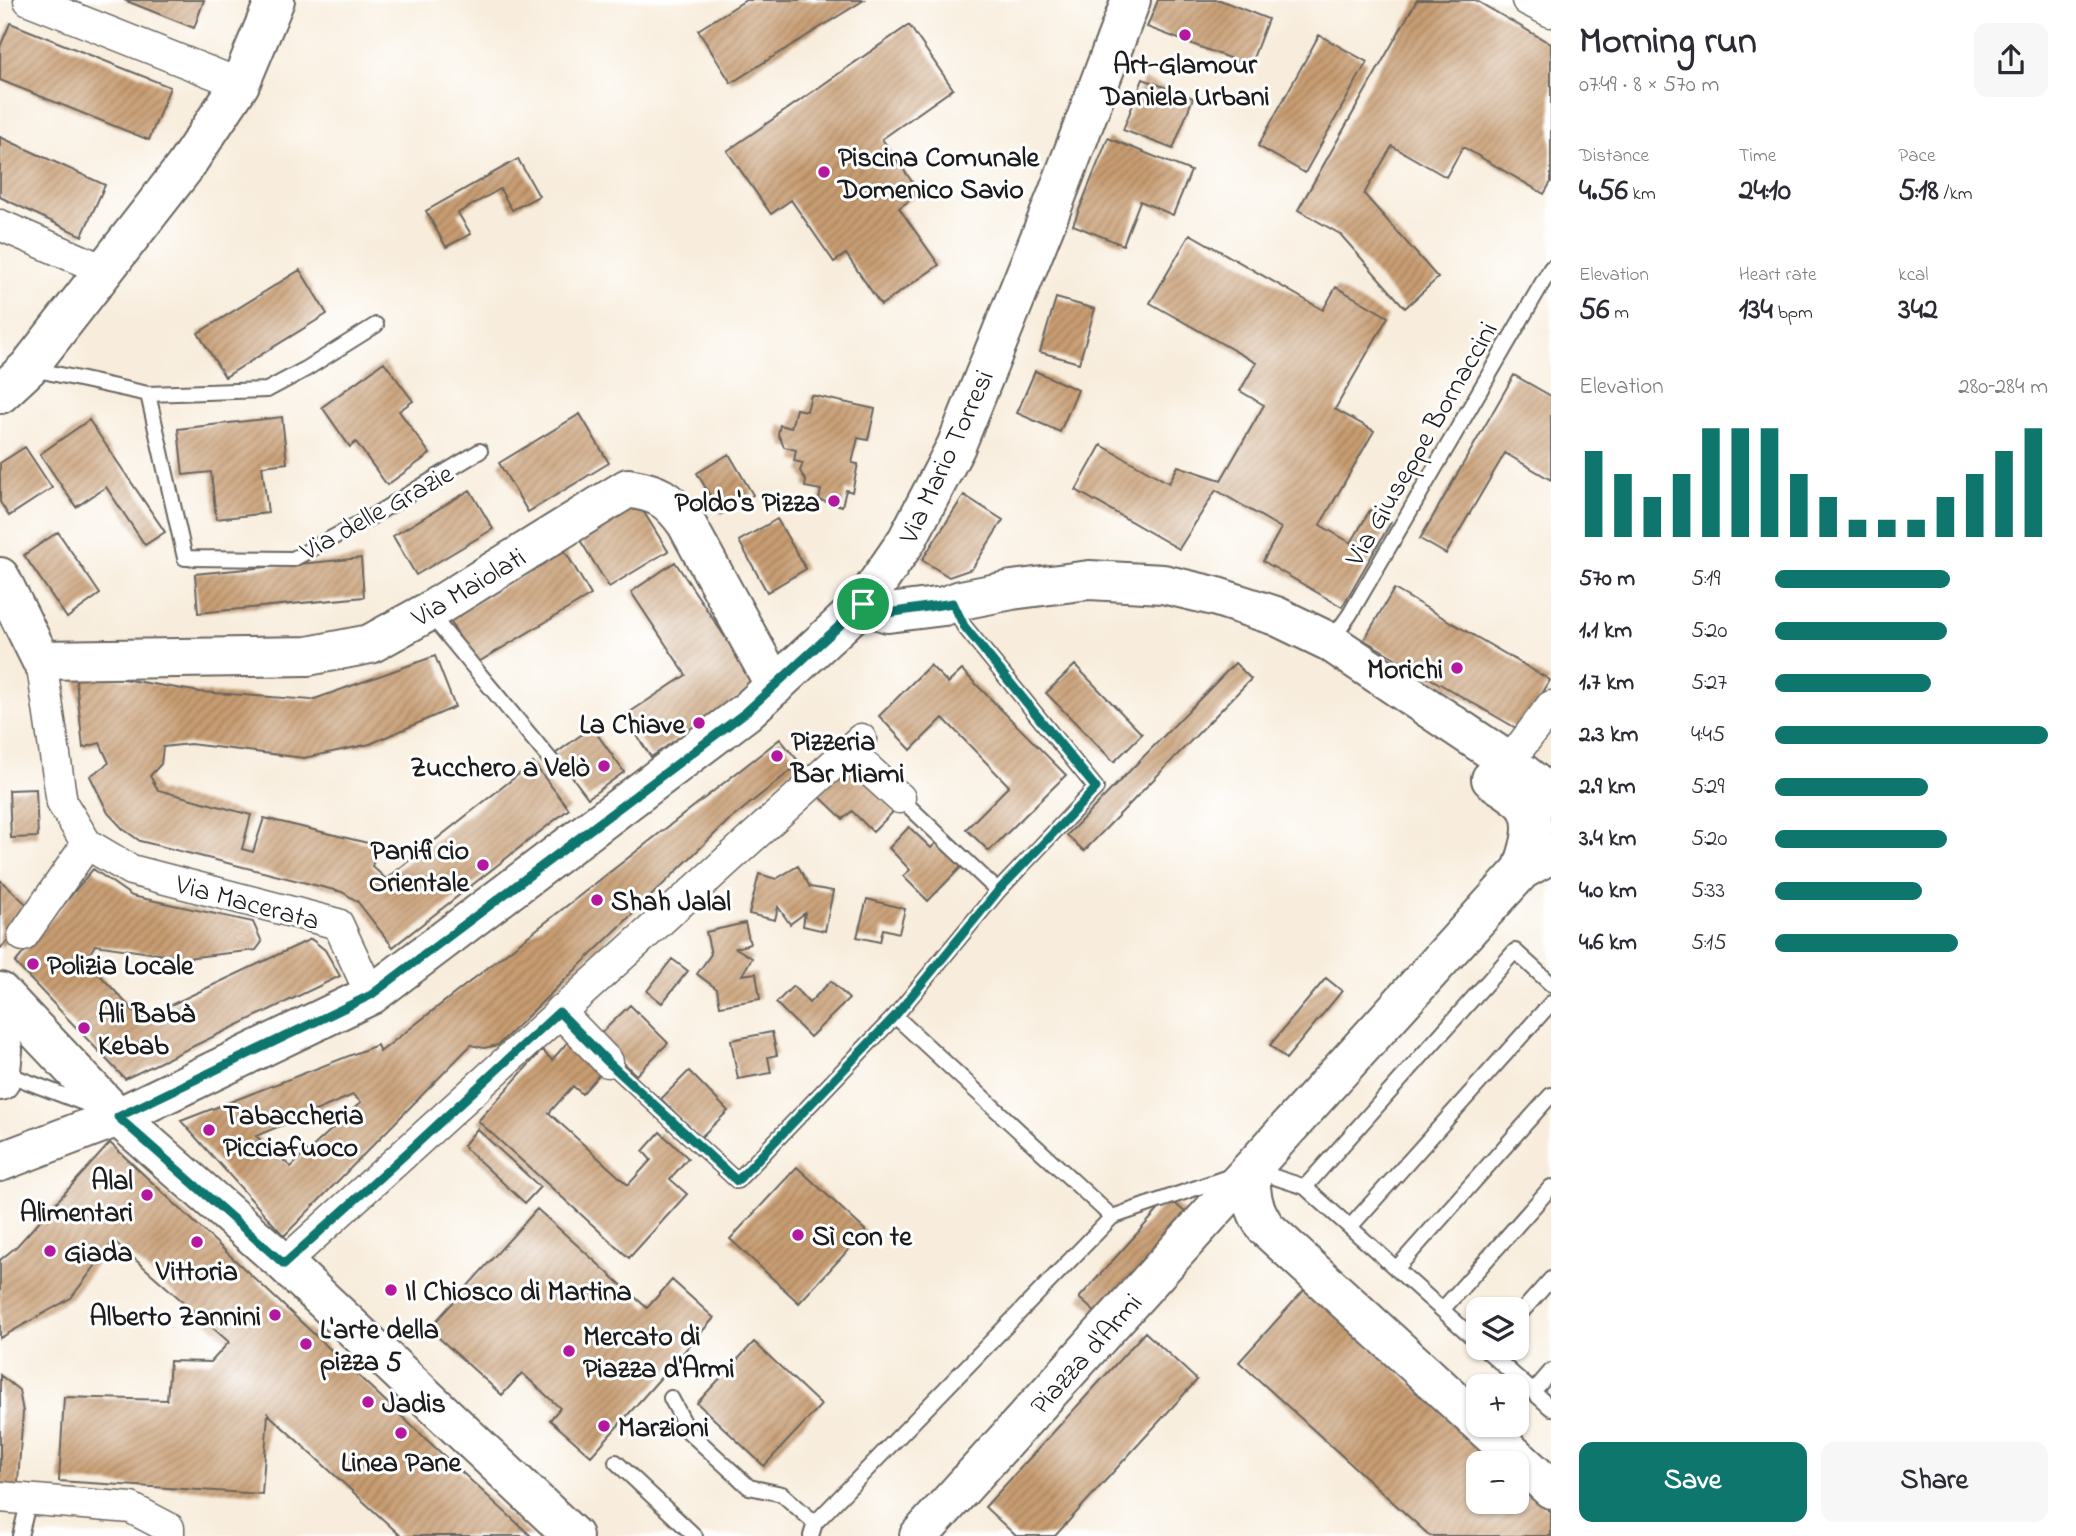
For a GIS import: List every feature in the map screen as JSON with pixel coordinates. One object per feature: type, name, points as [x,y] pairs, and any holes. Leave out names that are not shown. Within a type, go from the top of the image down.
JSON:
[{"type":"street","points":[[29,0],[240,84]]},
{"type":"street","points":[[0,394],[28,368],[184,168],[240,84],[275,0]]},
{"type":"street","name":"Via Mario Torresi","points":[[0,1162],[118,1117],[371,995],[746,712],[863,604],[907,540],[956,446],[1057,195],[1111,46],[1131,0]]},
{"type":"street","points":[[1527,0],[1551,12]]},
{"type":"street","points":[[0,225],[104,270]]},
{"type":"street","name":"Via Maiolati","points":[[41,660],[308,656],[370,644],[628,488],[655,492],[674,507],[686,523],[775,686]]},
{"type":"street","name":"Via Macerata","points":[[0,577],[41,660],[62,803],[87,844],[131,870],[338,924],[371,995]]},
{"type":"street","points":[[863,604],[888,613],[1012,590],[1089,580],[1163,584],[1214,596],[1276,616],[1330,642],[1509,762],[1551,796]]},
{"type":"street","points":[[1402,690],[1408,718],[1524,803],[1531,818],[1532,842],[1537,862]]},
{"type":"street","points":[[1509,762],[1551,706]]},
{"type":"street","points":[[284,1264],[855,745],[900,798]]},
{"type":"street","points":[[23,936],[87,844]]},
{"type":"street","name":"Piazza d'Armi","points":[[919,1536],[1251,1169],[1537,862]]},
{"type":"street","points":[[0,992],[118,1117],[284,1264],[573,1536]]},
{"type":"street","points":[[559,1012],[608,1062]]},
{"type":"street","points":[[1251,1169],[1250,1197],[1256,1214],[1266,1228],[1466,1411]]},
{"type":"street","points":[[1494,1437],[1551,1489]]},
{"type":"street","points":[[14,1499],[131,1508],[177,1533]]},
{"type":"lane","name":"Via Giuseppe Bornaccini","points":[[1330,642],[1350,614],[1551,268]]},
{"type":"lane","points":[[28,368],[148,394],[267,390],[376,326]]},
{"type":"lane","name":"Via delle Grazie","points":[[148,394],[185,558],[293,559],[371,517],[480,451]]},
{"type":"lane","points":[[608,1062],[737,1181],[895,1016],[998,891],[1096,788],[964,626],[953,603]]},
{"type":"lane","points":[[428,611],[552,763]]},
{"type":"lane","points":[[900,798],[998,891]]},
{"type":"lane","points":[[1305,1187],[1515,951],[1551,984]]},
{"type":"lane","points":[[1350,1227],[1551,1003]]},
{"type":"lane","points":[[895,1016],[1112,1217]]},
{"type":"lane","points":[[0,1067],[118,1117]]},
{"type":"lane","points":[[1396,1269],[1551,1095]]},
{"type":"lane","points":[[1251,1169],[1305,1187],[1466,1331]]},
{"type":"lane","name":"Piazza d'Armi","points":[[813,1529],[1112,1217],[1251,1169]]},
{"type":"lane","points":[[1442,1310],[1551,1187]]},
{"type":"lane","points":[[1529,1304],[1551,1279]]},
{"type":"lane","points":[[1499,1360],[1551,1408]]},
{"type":"lane","points":[[1533,1392],[1551,1371]]},
{"type":"lane","points":[[671,1398],[689,1432],[749,1487],[782,1494],[813,1529]]},
{"type":"lane","points":[[616,1462],[695,1536]]},
{"type":"lane","points":[[14,1499],[20,1536]]},
{"type":"building","points":[[124,0],[204,0],[194,28]]},
{"type":"building","points":[[746,0],[864,0],[731,83],[698,30]]},
{"type":"building","points":[[1158,0],[1220,0],[1268,19],[1250,66],[1147,27]]},
{"type":"building","points":[[1417,0],[1475,0],[1551,44],[1551,182],[1544,194],[1463,147],[1446,177],[1392,146],[1364,194],[1438,278],[1405,308],[1340,234],[1298,210]]},
{"type":"building","points":[[10,23],[170,87],[149,140],[0,80],[0,47]]},
{"type":"building","name":"Piscina Comunale Domenico Savio","points":[[909,25],[953,89],[882,139],[920,193],[899,208],[939,265],[881,305],[846,254],[834,262],[791,200],[771,214],[727,151]]},
{"type":"building","points":[[1319,35],[1367,62],[1305,173],[1258,146]]},
{"type":"building","points":[[1143,79],[1193,98],[1173,149],[1123,130]]},
{"type":"building","points":[[0,137],[105,185],[82,236],[0,197]]},
{"type":"building","points":[[1108,138],[1191,171],[1173,215],[1140,201],[1123,245],[1073,225]]},
{"type":"building","points":[[518,159],[539,196],[512,210],[500,189],[458,213],[471,234],[446,247],[426,211]]},
{"type":"building","points":[[1190,234],[1323,310],[1336,287],[1388,317],[1335,409],[1374,431],[1320,525],[1351,543],[1370,510],[1391,522],[1342,607],[1263,561],[1281,528],[1216,490],[1179,549],[1076,490],[1101,445],[1169,483],[1178,466],[1221,480],[1264,405],[1240,391],[1256,363],[1150,303]]},
{"type":"building","points":[[300,270],[327,314],[225,377],[198,333]]},
{"type":"building","points":[[1056,298],[1095,309],[1079,363],[1040,352]]},
{"type":"building","points":[[384,362],[413,401],[399,411],[430,454],[387,485],[356,442],[350,447],[322,407]]},
{"type":"building","points":[[1035,371],[1078,390],[1060,432],[1017,413]]},
{"type":"building","points":[[1514,375],[1551,396],[1551,480],[1505,453],[1446,554],[1420,539]]},
{"type":"building","points":[[811,395],[875,409],[868,440],[858,438],[852,463],[858,464],[852,492],[846,490],[842,506],[819,500],[821,490],[805,487],[806,481],[800,471],[803,463],[794,461],[796,450],[784,447],[778,434],[780,425],[791,428],[796,409],[807,411]]},
{"type":"building","points":[[580,414],[609,463],[528,512],[499,463]]},
{"type":"building","points":[[282,417],[287,463],[262,466],[268,513],[216,519],[211,472],[183,475],[178,429]]},
{"type":"building","points":[[89,420],[165,532],[145,545],[106,487],[76,507],[40,454]]},
{"type":"building","points":[[25,447],[52,488],[9,516],[0,502],[0,463]]},
{"type":"building","points":[[729,454],[753,495],[721,514],[697,473]]},
{"type":"building","points":[[470,490],[493,529],[416,575],[393,536]]},
{"type":"building","points":[[964,495],[1003,520],[972,569],[949,577],[922,560]]},
{"type":"building","points":[[638,503],[668,551],[609,587],[580,540]]},
{"type":"building","points":[[777,519],[806,569],[767,592],[739,541]]},
{"type":"building","points":[[58,532],[100,594],[67,618],[24,555]]},
{"type":"building","points":[[565,551],[591,595],[475,664],[449,619]]},
{"type":"building","points":[[361,558],[364,597],[198,613],[195,574]]},
{"type":"building","points":[[675,562],[757,685],[651,757],[624,716],[686,675],[631,592]]},
{"type":"building","points":[[1394,589],[1550,680],[1521,731],[1364,640]]},
{"type":"building","points":[[435,656],[455,707],[370,744],[304,758],[190,744],[163,747],[161,764],[150,776],[158,790],[251,815],[242,849],[253,852],[264,818],[380,846],[372,866],[386,879],[533,763],[569,809],[393,947],[357,901],[342,892],[140,841],[123,829],[108,813],[90,776],[109,763],[100,743],[83,748],[75,671],[200,692],[312,700]]},
{"type":"building","points":[[1235,663],[1251,679],[1084,851],[1067,835]]},
{"type":"building","points":[[930,665],[948,683],[962,670],[1066,775],[989,851],[966,829],[1009,786],[943,718],[911,750],[879,716]]},
{"type":"building","points":[[1075,665],[1142,734],[1114,762],[1046,693]]},
{"type":"building","points":[[592,727],[624,772],[588,798],[555,754]]},
{"type":"building","points":[[780,739],[800,763],[727,822],[498,1045],[484,1048],[471,1045],[284,1236],[181,1121],[377,1045],[380,1052]],"holes":[[[353,1095],[361,1102],[291,1167],[256,1136]]]},
{"type":"building","points":[[854,758],[894,811],[873,832],[852,811],[843,819],[818,795]]},
{"type":"building","points":[[36,789],[38,837],[11,838],[9,790]]},
{"type":"building","points":[[909,827],[931,848],[939,840],[964,864],[928,901],[903,876],[910,870],[889,848]]},
{"type":"building","points":[[798,866],[810,887],[833,891],[825,931],[803,926],[805,913],[790,924],[778,907],[775,920],[749,914],[759,874],[776,879]]},
{"type":"building","points":[[93,869],[132,896],[253,922],[262,942],[256,950],[185,958],[95,945],[86,960],[141,1019],[311,939],[325,950],[340,976],[125,1079],[15,963]]},
{"type":"building","points":[[0,880],[34,911],[0,949]]},
{"type":"building","points":[[867,899],[905,909],[899,933],[883,929],[880,942],[857,937]]},
{"type":"building","points":[[745,923],[750,944],[736,948],[752,958],[742,975],[756,973],[760,999],[720,1006],[717,989],[697,974],[711,954],[706,932]]},
{"type":"building","points":[[672,959],[688,971],[662,1003],[647,991]]},
{"type":"building","points":[[1326,978],[1342,991],[1286,1059],[1270,1045]]},
{"type":"building","points":[[831,981],[849,999],[810,1037],[776,1003],[793,986],[809,1003]]},
{"type":"building","points":[[630,1005],[668,1043],[636,1075],[597,1037]]},
{"type":"building","points":[[772,1032],[777,1055],[768,1057],[771,1073],[738,1079],[731,1040]]},
{"type":"building","points":[[572,1037],[606,1067],[582,1094],[573,1086],[549,1113],[628,1185],[651,1160],[643,1151],[660,1132],[688,1158],[670,1179],[687,1194],[629,1258],[478,1121],[542,1050],[552,1060]]},
{"type":"building","points":[[689,1071],[728,1111],[700,1138],[661,1099]]},
{"type":"building","points":[[477,1129],[540,1187],[525,1203],[463,1146]]},
{"type":"building","points":[[110,1143],[531,1536],[401,1536],[268,1414],[262,1494],[59,1481],[64,1397],[167,1400],[170,1361],[211,1362],[229,1342],[114,1241],[71,1298],[0,1338],[0,1260],[16,1247]]},
{"type":"building","name":"Sì con te","points":[[797,1167],[866,1231],[799,1303],[730,1239]]},
{"type":"building","points":[[1169,1198],[1197,1223],[1107,1323],[1079,1298]]},
{"type":"building","name":"Mercato di Piazza d'Armi","points":[[537,1209],[647,1308],[672,1280],[714,1318],[591,1456],[550,1420],[560,1408],[522,1373],[502,1395],[429,1329]]},
{"type":"building","points":[[1306,1288],[1466,1434],[1466,1437],[1485,1451],[1466,1451],[1466,1514],[1529,1514],[1529,1492],[1551,1512],[1551,1536],[1430,1536],[1239,1362]]},
{"type":"building","points":[[1145,1332],[1197,1380],[1055,1536],[1016,1536],[985,1507]]},
{"type":"building","points":[[754,1342],[821,1405],[764,1466],[697,1403]]},
{"type":"building","points":[[0,1375],[19,1390],[23,1412],[17,1495],[0,1494]]},
{"type":"place","name":"Art-Glamour Daniela Urbani","points":[[1185,35]]},
{"type":"place","name":"Piscina Comunale Domenico Savio","points":[[824,172]]},
{"type":"place","name":"Poldo's Pizza","points":[[834,501]]},
{"type":"place","name":"Morichi","points":[[1457,668]]},
{"type":"place","name":"La Chiave","points":[[699,723]]},
{"type":"place","name":"Pizzeria Bar Miami","points":[[777,756]]},
{"type":"place","name":"Zucchero a Velò","points":[[604,766]]},
{"type":"place","name":"Panificio Orientale","points":[[483,865]]},
{"type":"place","name":"Shah Jalal","points":[[597,900]]},
{"type":"place","name":"Polizia Locale","points":[[33,964]]},
{"type":"place","name":"Ali Babà Kebab","points":[[84,1028]]},
{"type":"place","name":"Tabaccheria Picciafuoco","points":[[209,1130]]},
{"type":"place","name":"Alal Alimentari","points":[[147,1195]]},
{"type":"place","name":"Sì con te","points":[[798,1235]]},
{"type":"place","name":"Vittoria","points":[[197,1242]]},
{"type":"place","name":"Giada","points":[[50,1251]]},
{"type":"place","name":"Il Chiosco di Martina","points":[[391,1290]]},
{"type":"place","name":"Alberto Zannini","points":[[275,1315]]},
{"type":"place","name":"L'arte della pizza 5","points":[[306,1344]]},
{"type":"place","name":"Mercato di Piazza d'Armi","points":[[569,1351]]},
{"type":"place","name":"Jadis","points":[[368,1402]]},
{"type":"place","name":"Marzioni","points":[[604,1426]]},
{"type":"place","name":"Linea Pane","points":[[401,1433]]},
{"type":"route","points":[[953,603],[964,626],[1096,788],[998,891],[895,1016],[737,1181],[608,1062],[559,1012],[284,1264],[118,1117],[371,995],[746,712],[863,604],[888,613],[953,603]]}]
